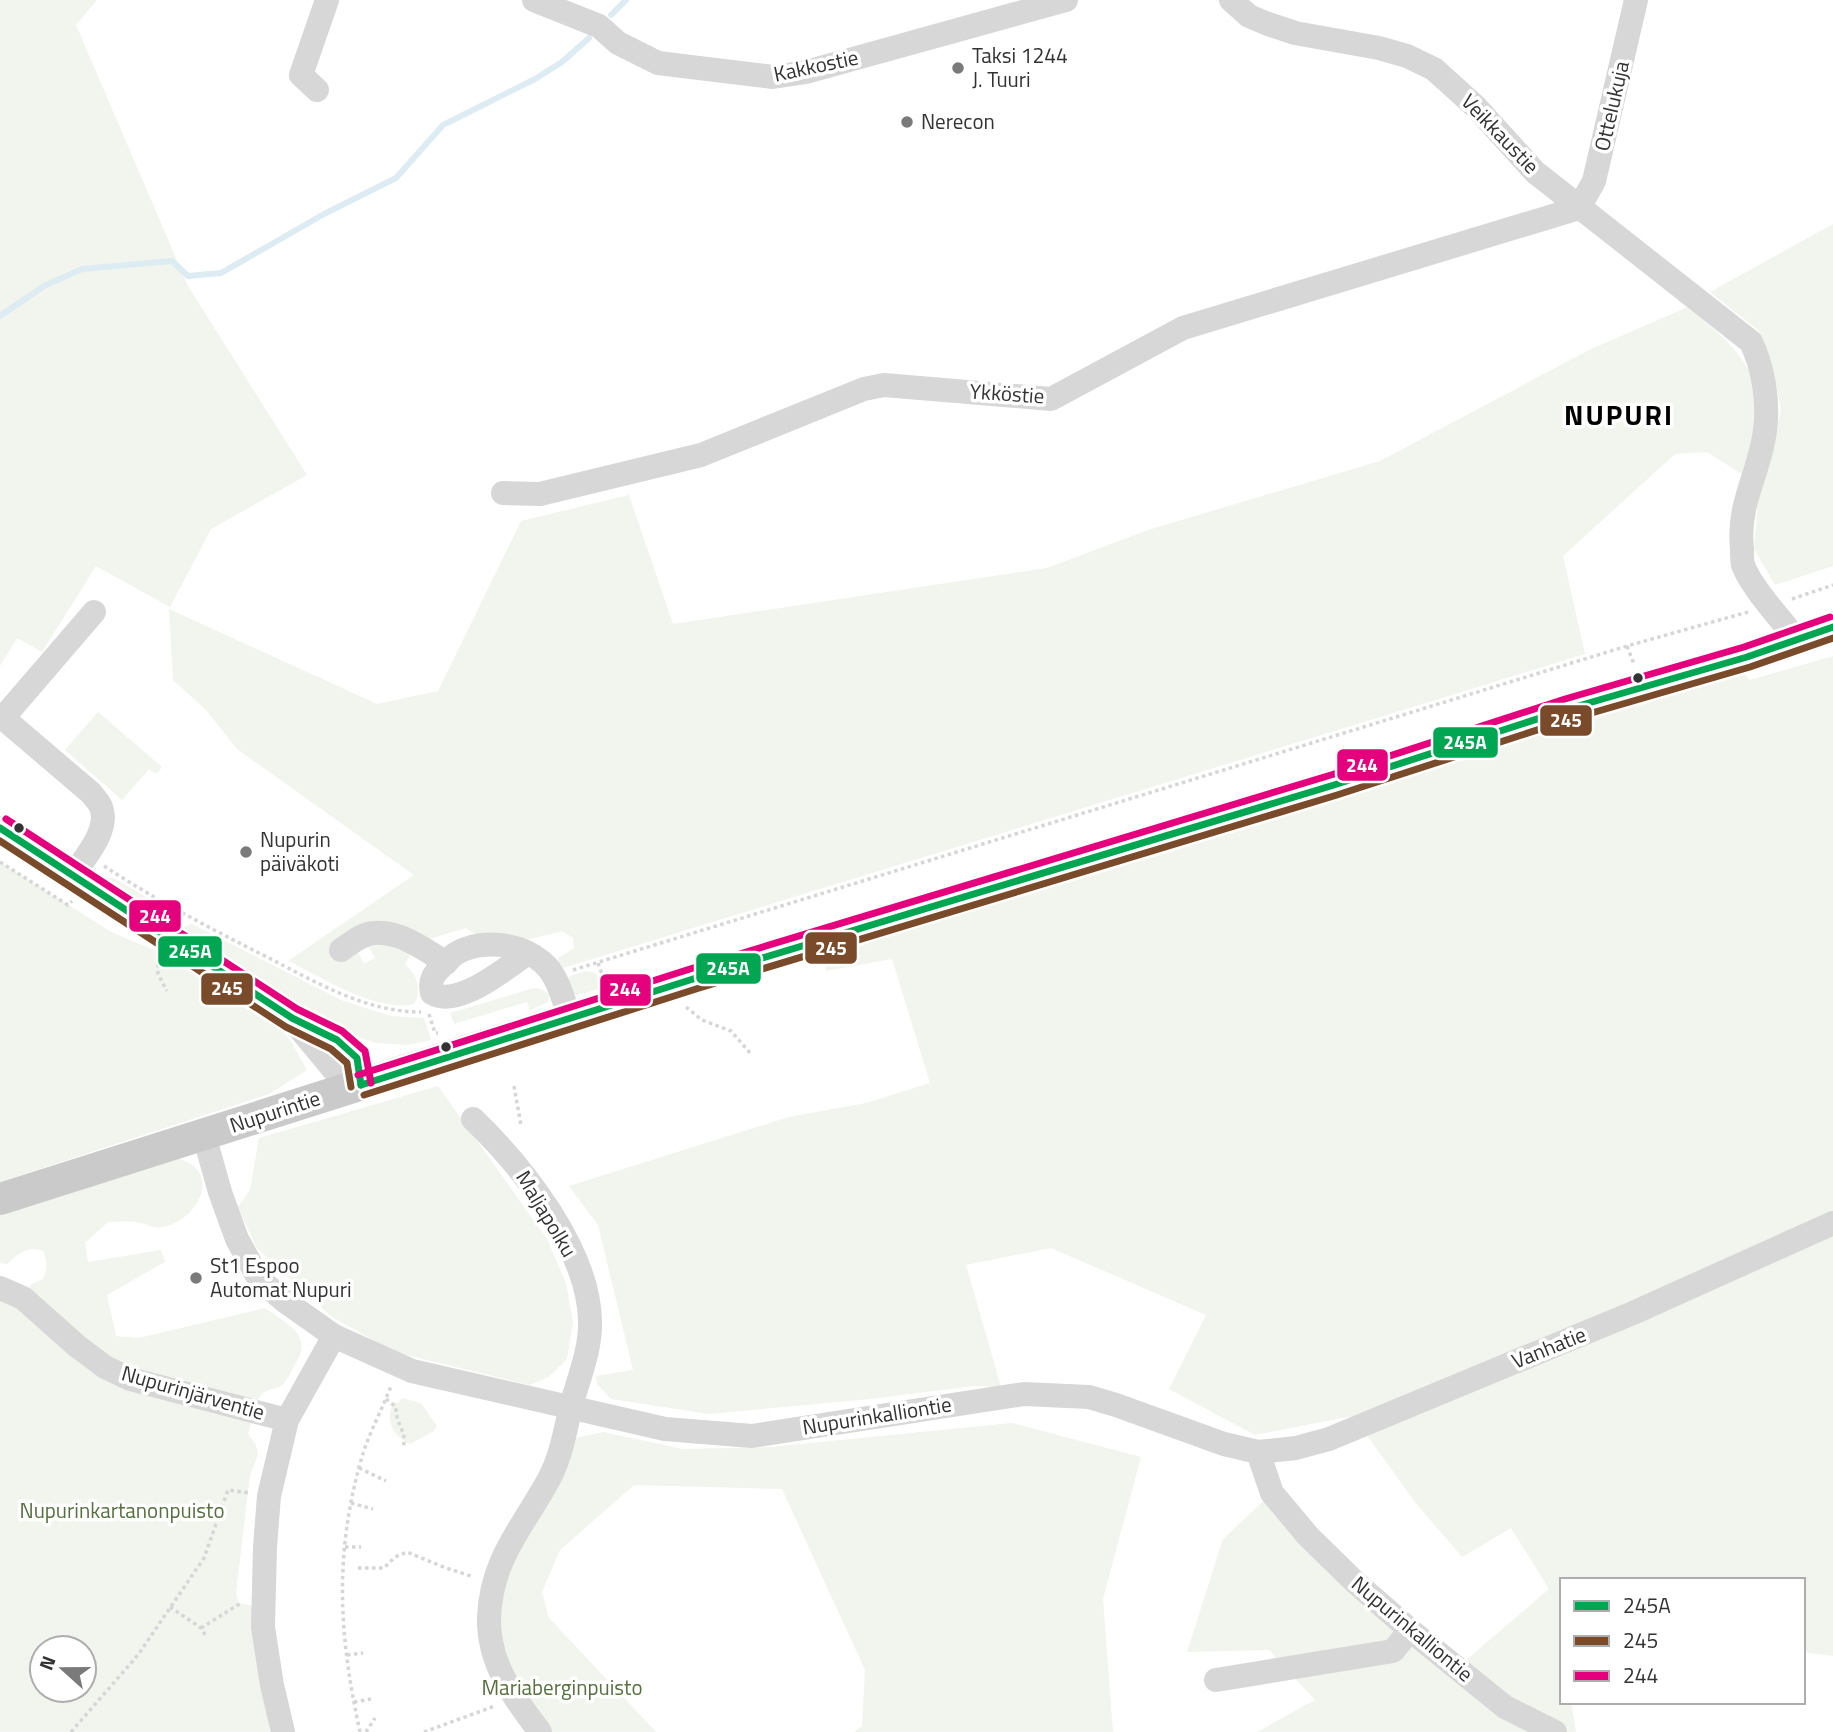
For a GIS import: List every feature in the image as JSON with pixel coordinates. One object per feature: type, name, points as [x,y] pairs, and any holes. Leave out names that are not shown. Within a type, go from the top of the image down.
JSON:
[{"type":"main road","name":"Nupurintie","points":[[0,1199],[693,978],[1334,785],[1568,709],[1747,657],[1833,627]]},
{"type":"street","points":[[317,90],[301,75],[327,0]]},
{"type":"street","name":"Kakkostie","points":[[534,0],[599,26],[625,47],[657,63],[773,77],[818,69],[1066,0]]},
{"type":"street","name":"Veikkaustie","points":[[1231,0],[1249,16],[1268,24],[1295,33],[1380,48],[1434,68],[1476,107],[1535,172],[1751,342],[1762,372],[1766,408],[1765,431],[1745,499],[1740,531],[1743,565],[1796,639]]},
{"type":"street","name":"Ottelukuja","points":[[1579,208],[1594,181],[1636,0]]},
{"type":"street","name":"Ykköstie","points":[[503,493],[540,494],[701,455],[864,389],[884,385],[1052,399],[1183,328],[1579,208]]},
{"type":"street","points":[[73,875],[103,825],[102,808],[91,793],[3,718],[94,612]]},
{"type":"street","points":[[0,828],[292,1018],[337,1040],[358,1058],[361,1085]]},
{"type":"street","points":[[341,950],[361,937],[375,933],[395,936],[420,946],[446,963]]},
{"type":"street","points":[[527,954],[471,990],[452,997],[432,993],[430,984],[433,976],[456,954],[481,945],[514,946],[541,961],[554,975],[570,1019]]},
{"type":"street","name":"Maljapolku","points":[[473,1119],[500,1145],[536,1191],[571,1250],[583,1283],[590,1320],[588,1347],[560,1454],[550,1477],[501,1559],[489,1618],[494,1653],[503,1679],[540,1732]]},
{"type":"street","name":"Nupurinkalliontie","points":[[205,1135],[220,1192],[247,1261],[259,1279],[334,1336],[412,1371],[665,1429],[752,1436],[1024,1394],[1089,1397],[1224,1444],[1258,1452],[1272,1493],[1308,1536],[1355,1581],[1410,1630],[1505,1707],[1555,1732]]},
{"type":"street","name":"Vanhatie","points":[[1258,1452],[1296,1448],[1329,1439],[1633,1313],[1833,1223]]},
{"type":"street","name":"Nupurinjärventie","points":[[0,1288],[23,1298],[105,1367],[130,1379],[287,1420]]},
{"type":"street","points":[[283,1732],[263,1626],[269,1496],[287,1420],[334,1336]]},
{"type":"street","points":[[1216,1680],[1393,1651],[1410,1630]]},
{"type":"path","points":[[554,975],[1833,585]]},
{"type":"path","points":[[1627,646],[1635,667]]},
{"type":"path","points":[[105,867],[182,914],[337,992],[375,1006],[405,1012],[429,1012]]},
{"type":"path","points":[[167,936],[157,952],[158,974],[167,991]]},
{"type":"path","points":[[686,1007],[702,1020],[731,1031],[751,1054]]},
{"type":"path","points":[[514,1086],[521,1125]]},
{"type":"path","points":[[360,1732],[341,1602],[345,1547],[359,1468],[395,1377]]},
{"type":"path","points":[[386,1399],[396,1407],[396,1420],[405,1435],[403,1447]]},
{"type":"path","points":[[359,1468],[386,1481]]},
{"type":"path","points":[[71,1732],[80,1725],[138,1655],[204,1558],[228,1490],[252,1494]]},
{"type":"path","points":[[351,1503],[373,1509]]},
{"type":"path","points":[[345,1547],[361,1547]]},
{"type":"path","points":[[358,1568],[384,1568],[395,1557],[407,1552],[446,1569],[495,1583]]},
{"type":"path","points":[[201,1628],[243,1602]]},
{"type":"path","points":[[170,1607],[201,1628],[206,1636]]},
{"type":"path","points":[[347,1655],[363,1653]]},
{"type":"path","points":[[354,1702],[371,1699]]},
{"type":"path","points":[[424,1732],[501,1704]]},
{"type":"path","points":[[366,1732],[375,1717]]},
{"type":"green space","points":[[0,0],[97,0],[76,25],[188,286],[307,475],[211,529],[170,607],[96,566],[42,652],[17,638],[0,666]]},
{"type":"green space","points":[[1833,224],[1833,566],[1775,585],[1754,549],[1758,499],[1781,410],[1771,360],[1758,330],[1710,292]]},
{"type":"green space","points":[[1688,307],[1728,342],[1748,369],[1758,402],[1752,441],[1742,474],[1707,452],[1675,454],[1563,556],[1585,654],[563,968],[558,964],[558,958],[574,948],[573,938],[562,931],[518,942],[500,937],[479,937],[466,928],[429,939],[379,925],[366,927],[345,937],[335,946],[334,956],[338,959],[357,950],[364,964],[375,958],[367,944],[390,943],[411,952],[405,965],[413,972],[418,993],[414,1004],[399,1005],[366,999],[288,961],[414,875],[237,749],[207,711],[173,680],[169,609],[377,704],[438,691],[521,521],[629,495],[673,624],[1047,568],[1148,530],[1380,461],[1591,349]]},
{"type":"green space","points":[[1833,656],[1833,1656],[1805,1652],[1805,1578],[1560,1578],[1560,1704],[1571,1704],[1576,1732],[1257,1732],[1315,1700],[1269,1650],[1187,1652],[1223,1539],[1272,1493],[1457,1668],[1549,1589],[1511,1528],[1462,1557],[1415,1502],[1353,1416],[1255,1435],[1169,1389],[1206,1315],[1051,1248],[966,1265],[1001,1387],[974,1386],[709,1414],[611,1399],[597,1384],[596,1376],[633,1370],[598,1225],[569,1186],[789,1117],[866,1103],[930,1083],[892,959],[826,971],[824,961],[946,912],[1534,732],[1744,673],[1750,680]]},
{"type":"green space","points":[[98,712],[162,767],[156,774],[149,769],[122,800],[65,750]]},
{"type":"green space","points":[[0,862],[113,933],[196,967],[276,1023],[292,1043],[307,1070],[269,1094],[0,1182]]},
{"type":"green space","points":[[114,878],[173,913],[175,918],[168,927],[105,884],[104,880]]},
{"type":"green space","points":[[192,924],[341,1000],[391,1016],[424,1018],[431,1040],[407,1045],[377,1043],[353,1036],[305,1013],[182,934],[184,927]]},
{"type":"green space","points":[[586,971],[596,973],[600,989],[573,996],[567,982],[570,976]]},
{"type":"green space","points":[[534,988],[549,994],[548,1002],[530,1010],[527,1002],[454,1024],[450,1013]]},
{"type":"green space","points":[[438,1086],[547,1239],[566,1283],[573,1322],[567,1359],[549,1377],[529,1385],[394,1352],[332,1317],[256,1247],[238,1207],[250,1190],[259,1138]]},
{"type":"green space","points":[[175,1158],[190,1164],[199,1172],[202,1182],[201,1193],[188,1214],[163,1227],[136,1222],[108,1222],[85,1243],[88,1262],[161,1250],[165,1262],[107,1295],[116,1336],[139,1338],[265,1308],[290,1326],[300,1339],[300,1355],[284,1383],[265,1392],[256,1403],[111,1362],[29,1292],[30,1285],[43,1279],[46,1262],[43,1251],[28,1250],[7,1264],[0,1263],[0,1209]]},
{"type":"green space","name":"Nupurinkartanonpuisto","points":[[0,1299],[11,1302],[89,1367],[252,1420],[248,1434],[256,1445],[258,1455],[250,1475],[236,1593],[239,1603],[254,1606],[257,1653],[270,1732],[0,1732]]},
{"type":"green space","points":[[402,1398],[421,1403],[437,1426],[434,1431],[410,1444],[399,1437],[390,1421],[394,1402],[398,1403]]},
{"type":"green space","name":"Mariaberginpuisto","points":[[1012,1423],[1141,1457],[1103,1599],[1113,1732],[854,1732],[862,1726],[865,1670],[782,1489],[634,1485],[560,1550],[542,1592],[549,1618],[656,1732],[550,1732],[521,1696],[497,1623],[503,1585],[571,1439],[603,1432],[683,1449],[770,1447]]},
{"type":"waterway","points":[[611,15],[626,0]]},
{"type":"waterway","points":[[0,316],[44,286],[82,269],[172,261],[188,276],[221,273],[324,214],[396,178],[443,125],[535,79],[562,62],[589,38]]},
{"type":"transit line","name":"244","points":[[358,1075],[690,969],[1331,775],[1565,699],[1744,647],[1830,617]]},
{"type":"transit line","name":"245A","points":[[361,1085],[693,979],[1334,785],[1568,709],[1747,657],[1833,627]]},
{"type":"transit line","name":"245","points":[[364,1095],[696,989],[1337,795],[1571,719],[1750,667],[1833,638]]},
{"type":"transit line","name":"244","points":[[6,819],[297,1009],[342,1031],[365,1051],[371,1083]]},
{"type":"transit line","name":"245A","points":[[0,828],[292,1018],[337,1040],[357,1058],[361,1085]]},
{"type":"transit line","name":"245","points":[[0,841],[286,1027],[331,1049],[347,1063],[351,1087]]},
{"type":"place","name":"Taksi 1244 J. Tuuri","points":[[958,68]]},
{"type":"place","name":"Nerecon","points":[[907,122]]},
{"type":"place","name":"Nupurin päiväkoti","points":[[246,852]]},
{"type":"place","name":"St1 Espoo Automat Nupuri","points":[[196,1278]]},
{"type":"district","name":"NUPURI","points":[[1619,415]]}]
